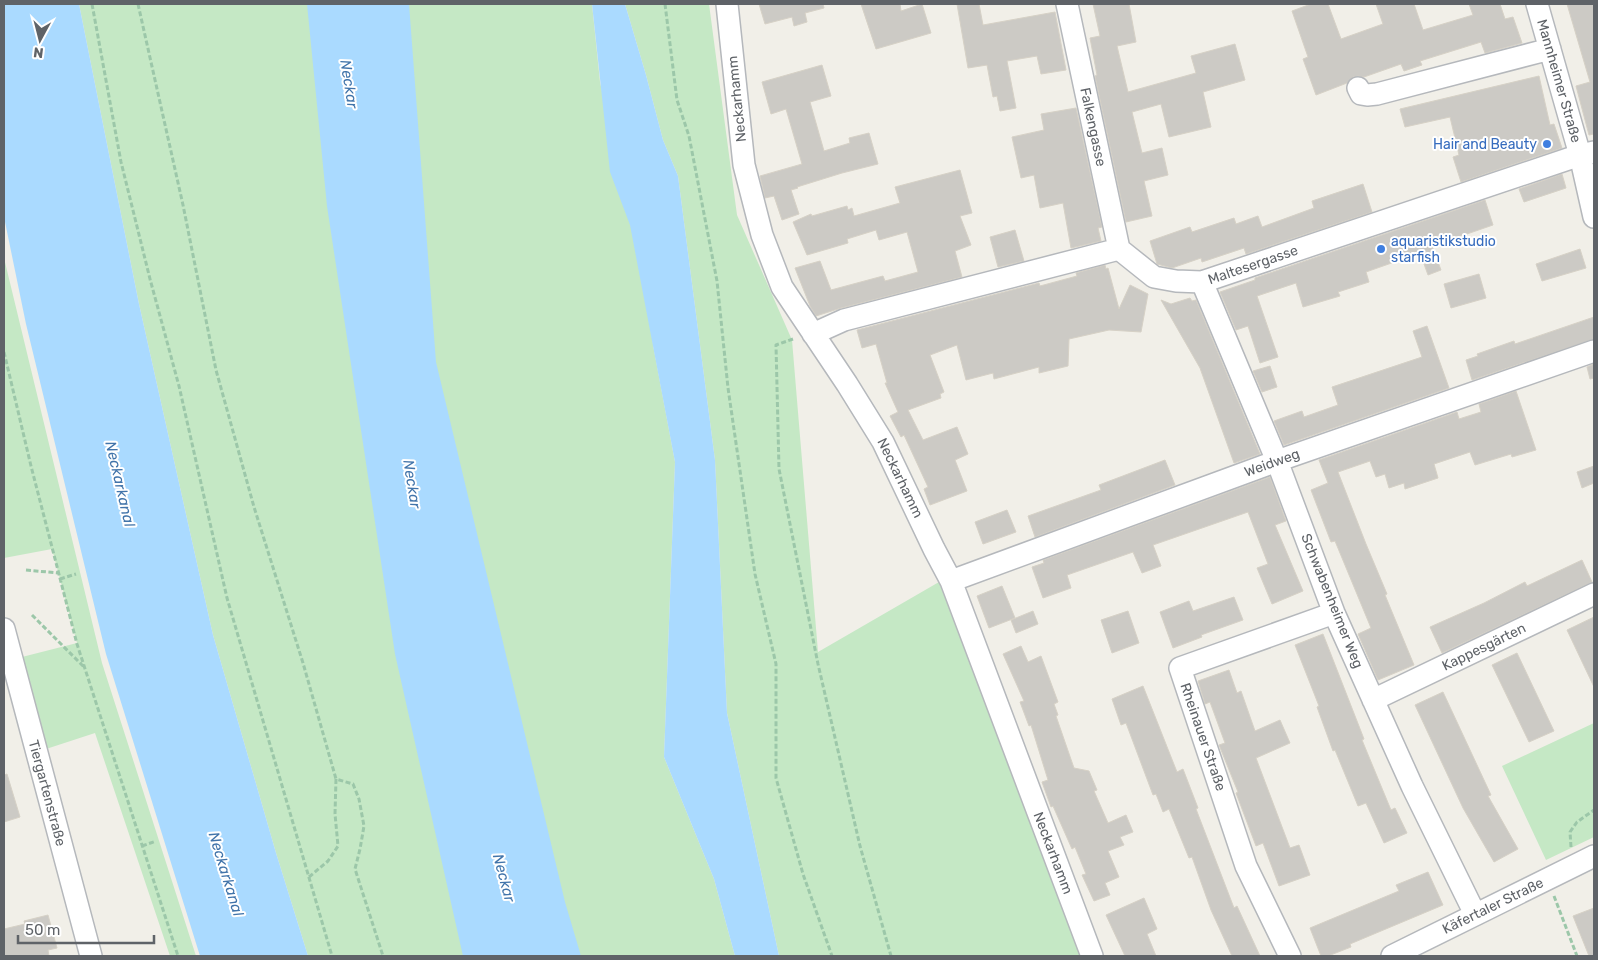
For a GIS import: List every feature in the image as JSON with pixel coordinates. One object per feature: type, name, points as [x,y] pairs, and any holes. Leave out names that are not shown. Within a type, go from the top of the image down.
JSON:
[{"type":"street","name":"Neckarhamm","points":[[727,4],[744,165],[762,235],[782,287],[847,384],[883,442],[951,581],[1092,956]]},
{"type":"street","name":"Falkengasse","points":[[1067,4],[1119,250]]},
{"type":"street","name":"Mannheimer Straße","points":[[1537,4],[1550,49],[1587,153],[1594,217]]},
{"type":"street","points":[[1358,88],[1361,94],[1367,96],[1377,94],[1550,49]]},
{"type":"street","name":"Maltesergasse","points":[[1119,250],[1154,277],[1176,281],[1202,282],[1587,153]]},
{"type":"street","points":[[813,334],[844,320],[1119,250]]},
{"type":"street","name":"Schwabenheimer Weg","points":[[1202,282],[1277,461],[1334,612],[1412,786],[1475,914]]},
{"type":"street","name":"Weidweg","points":[[951,581],[1277,461],[1594,351]]},
{"type":"street","name":"Kappesgärten","points":[[1373,700],[1594,594]]},
{"type":"street","name":"Rheinauer Straße","points":[[1290,956],[1246,866],[1180,668],[1334,612]]},
{"type":"street","name":"Tiergartenstraße","points":[[4,629],[91,956]]},
{"type":"street","name":"Käfertaler Straße","points":[[1392,956],[1586,860]]},
{"type":"path","points":[[92,4],[122,162],[150,279],[179,386],[228,598],[332,956]]},
{"type":"path","points":[[138,4],[183,205],[216,370],[254,507],[303,663],[336,780],[335,814],[338,846],[328,861],[309,877]]},
{"type":"path","points":[[665,4],[676,100],[689,136],[717,281],[728,388],[755,574],[776,664],[776,778],[803,874],[832,956]]},
{"type":"path","points":[[813,334],[776,345],[779,469],[825,693],[860,846],[891,956]]},
{"type":"path","points":[[4,352],[58,573],[85,669],[178,956]]},
{"type":"path","points":[[26,570],[58,573]]},
{"type":"path","points":[[60,579],[76,574]]},
{"type":"path","points":[[32,615],[85,669]]},
{"type":"path","points":[[336,780],[353,784],[359,799],[364,826],[355,869],[383,956]]},
{"type":"path","points":[[1586,860],[1571,848],[1570,832],[1577,822],[1594,810]]},
{"type":"path","points":[[142,846],[156,841]]},
{"type":"path","points":[[1546,879],[1577,956]]},
{"type":"green space","points":[[79,4],[592,4],[600,82],[651,315],[653,345],[675,462],[664,757],[714,879],[735,956],[308,956],[213,635],[139,304]]},
{"type":"green space","points":[[625,4],[709,4],[737,215],[792,340],[818,652],[939,582],[1082,956],[779,956],[727,713],[715,460],[678,176],[663,140]]},
{"type":"green space","points":[[4,258],[102,663],[196,956],[170,956],[95,733],[43,750],[18,658],[77,643],[52,549],[4,558]]},
{"type":"green space","points":[[1594,723],[1594,837],[1546,860],[1502,766]]},
{"type":"water","name":"Neckarkanal","points":[[4,4],[79,4],[139,304],[213,635],[308,956],[200,956],[106,654],[26,324],[4,217]]},
{"type":"water","name":"Neckar","points":[[307,4],[409,4],[436,362],[565,902],[581,956],[463,956],[395,654],[327,206]]},
{"type":"water","points":[[592,4],[625,4],[663,140],[678,176],[715,460],[727,713],[779,956],[735,956],[714,879],[664,757],[675,462],[630,225],[610,172]]},
{"type":"building","points":[[759,4],[823,4],[824,8],[805,13],[807,22],[794,26],[792,17],[765,24]]},
{"type":"building","points":[[861,4],[900,4],[901,11],[922,4],[931,33],[876,49]]},
{"type":"building","points":[[957,4],[979,4],[983,25],[1055,12],[1066,70],[1041,74],[1037,56],[1007,61],[1016,108],[1000,111],[997,96],[993,97],[987,65],[968,68]]},
{"type":"building","points":[[1093,4],[1129,4],[1136,42],[1117,46],[1128,92],[1196,73],[1191,56],[1235,44],[1245,80],[1203,92],[1211,127],[1169,137],[1161,104],[1132,112],[1142,153],[1162,148],[1168,175],[1144,181],[1152,216],[1126,222],[1095,76],[1097,75],[1090,38],[1100,36]]},
{"type":"building","points":[[1311,4],[1328,4],[1341,39],[1383,24],[1376,4],[1414,4],[1423,30],[1473,15],[1469,4],[1500,4],[1505,19],[1513,17],[1522,43],[1485,53],[1481,42],[1420,61],[1422,65],[1404,71],[1401,64],[1364,77],[1353,77],[1347,83],[1316,95],[1303,59],[1308,57],[1292,11]]},
{"type":"building","points":[[1567,4],[1594,4],[1594,134],[1589,135],[1576,86],[1590,82]]},
{"type":"building","points":[[822,65],[831,96],[810,102],[824,151],[850,143],[849,138],[869,133],[878,164],[842,173],[791,190],[799,214],[782,220],[774,196],[765,198],[760,176],[802,164],[786,109],[771,114],[762,82]]},
{"type":"building","points":[[1539,76],[1550,125],[1554,124],[1562,148],[1461,182],[1453,157],[1459,155],[1450,117],[1405,127],[1400,109]]},
{"type":"building","points":[[1076,108],[1102,227],[1098,228],[1101,241],[1071,248],[1063,203],[1040,208],[1034,175],[1021,178],[1012,137],[1044,130],[1041,114]]},
{"type":"building","points":[[960,170],[972,213],[960,216],[971,245],[955,251],[962,277],[816,316],[795,268],[820,261],[831,290],[883,276],[885,281],[918,272],[907,232],[879,240],[876,230],[847,239],[848,243],[807,255],[793,222],[811,214],[812,216],[847,206],[848,210],[852,208],[854,216],[900,203],[895,187]]},
{"type":"building","points":[[1562,174],[1566,188],[1524,202],[1519,189]]},
{"type":"building","points":[[1363,184],[1372,212],[1246,254],[1244,248],[1202,262],[1201,258],[1172,268],[1157,264],[1150,241],[1190,227],[1192,232],[1234,218],[1236,224],[1258,216],[1262,227],[1314,208],[1312,201]]},
{"type":"building","points":[[1485,200],[1493,225],[1432,246],[1441,270],[1428,275],[1420,253],[1366,272],[1369,282],[1338,292],[1340,296],[1303,307],[1296,283],[1257,296],[1278,357],[1260,363],[1248,326],[1236,330],[1220,292],[1255,280],[1255,278]]},
{"type":"building","points":[[1015,230],[1024,261],[998,267],[990,237]]},
{"type":"building","points":[[1580,249],[1586,268],[1542,281],[1536,264]]},
{"type":"building","points":[[1105,265],[1106,269],[1108,268],[1119,309],[1130,285],[1148,294],[1141,332],[1109,330],[1069,339],[1068,366],[1039,373],[1039,367],[994,379],[993,373],[966,380],[957,345],[930,355],[944,392],[940,394],[941,398],[908,410],[923,440],[957,427],[968,454],[955,460],[967,491],[930,505],[924,489],[928,487],[904,435],[901,437],[890,416],[898,412],[885,383],[887,383],[876,344],[862,348],[857,330],[1039,283],[1040,286],[1077,276],[1076,273]]},
{"type":"building","points":[[1479,274],[1486,298],[1451,308],[1444,284]]},
{"type":"building","points":[[1190,298],[1192,301],[1196,300],[1260,454],[1234,463],[1200,368],[1161,300],[1171,304]]},
{"type":"building","points":[[1594,317],[1594,339],[1472,380],[1466,360],[1478,356],[1477,354],[1514,341],[1515,344]]},
{"type":"building","points":[[1427,326],[1449,388],[1284,445],[1274,421],[1302,411],[1304,417],[1338,405],[1332,387],[1422,357],[1413,331]]},
{"type":"building","points":[[1594,364],[1594,378],[1590,379],[1587,367]]},
{"type":"building","points":[[1270,366],[1277,387],[1262,392],[1253,371]]},
{"type":"building","points":[[1516,391],[1536,450],[1512,457],[1511,454],[1475,465],[1470,452],[1434,464],[1438,478],[1405,489],[1404,483],[1389,488],[1385,474],[1376,477],[1370,461],[1338,472],[1414,665],[1378,680],[1358,634],[1371,628],[1335,541],[1331,542],[1311,490],[1328,483],[1319,460],[1457,412],[1459,419],[1481,412],[1479,404]]},
{"type":"building","points":[[1165,460],[1175,485],[1035,537],[1028,516],[1101,490],[1099,485]]},
{"type":"building","points":[[1594,466],[1594,483],[1582,488],[1577,472]]},
{"type":"building","points":[[1270,477],[1286,521],[1275,525],[1303,591],[1272,604],[1257,568],[1268,564],[1248,512],[1153,545],[1161,566],[1142,573],[1133,552],[1067,575],[1071,588],[1043,598],[1032,567],[1044,563],[1043,560]]},
{"type":"building","points":[[1007,510],[1016,532],[983,544],[975,522]]},
{"type":"building","points":[[1582,560],[1592,582],[1442,653],[1430,627],[1525,582],[1527,586]]},
{"type":"building","points":[[1002,586],[1015,618],[989,628],[977,596]]},
{"type":"building","points":[[1234,597],[1243,620],[1201,635],[1202,637],[1173,648],[1160,612],[1189,601],[1193,611]]},
{"type":"building","points":[[1033,611],[1038,624],[1016,633],[1011,620]]},
{"type":"building","points":[[1128,611],[1139,643],[1112,653],[1101,620]]},
{"type":"building","points":[[1594,617],[1594,687],[1567,630]]},
{"type":"building","points":[[1323,634],[1364,739],[1362,740],[1391,810],[1395,808],[1407,833],[1384,843],[1366,803],[1358,806],[1335,750],[1333,751],[1317,707],[1319,706],[1295,645]]},
{"type":"building","points":[[1021,646],[1028,662],[1041,656],[1058,702],[1054,704],[1058,715],[1056,716],[1074,768],[1089,771],[1097,790],[1094,791],[1108,823],[1126,815],[1133,832],[1120,837],[1124,845],[1108,851],[1119,877],[1105,883],[1110,895],[1094,901],[1082,875],[1086,874],[1075,847],[1072,849],[1053,806],[1051,807],[1042,782],[1048,780],[1031,725],[1029,726],[1020,702],[1024,701],[1003,654]]},
{"type":"building","points":[[1517,653],[1554,731],[1529,742],[1492,665]]},
{"type":"building","points":[[1229,670],[1237,693],[1241,691],[1255,731],[1280,720],[1290,743],[1256,758],[1290,848],[1299,845],[1310,875],[1279,886],[1263,843],[1256,846],[1236,793],[1238,792],[1219,745],[1225,743],[1210,702],[1205,704],[1198,681]]},
{"type":"building","points":[[1143,686],[1177,772],[1183,769],[1198,808],[1196,809],[1234,908],[1237,906],[1260,956],[1232,956],[1211,910],[1192,857],[1189,858],[1169,809],[1163,812],[1156,794],[1153,795],[1126,723],[1121,725],[1112,699]]},
{"type":"building","points":[[1443,692],[1491,795],[1488,796],[1518,849],[1494,862],[1463,808],[1415,705]]},
{"type":"building","points":[[7,774],[20,817],[4,822],[4,775]]},
{"type":"building","points":[[1428,872],[1443,905],[1350,944],[1351,947],[1328,956],[1321,956],[1310,928],[1399,891],[1396,885]]},
{"type":"building","points":[[1144,898],[1157,929],[1147,934],[1156,956],[1125,956],[1106,915]]},
{"type":"building","points":[[1594,908],[1594,956],[1589,956],[1573,916]]},
{"type":"building","points":[[48,915],[57,948],[48,950],[49,956],[4,956],[4,929],[25,924],[24,921]]},
{"type":"place","name":"Hair and Beauty","points":[[1547,144]]},
{"type":"place","name":"aquaristikstudio starfish","points":[[1381,249]]}]
